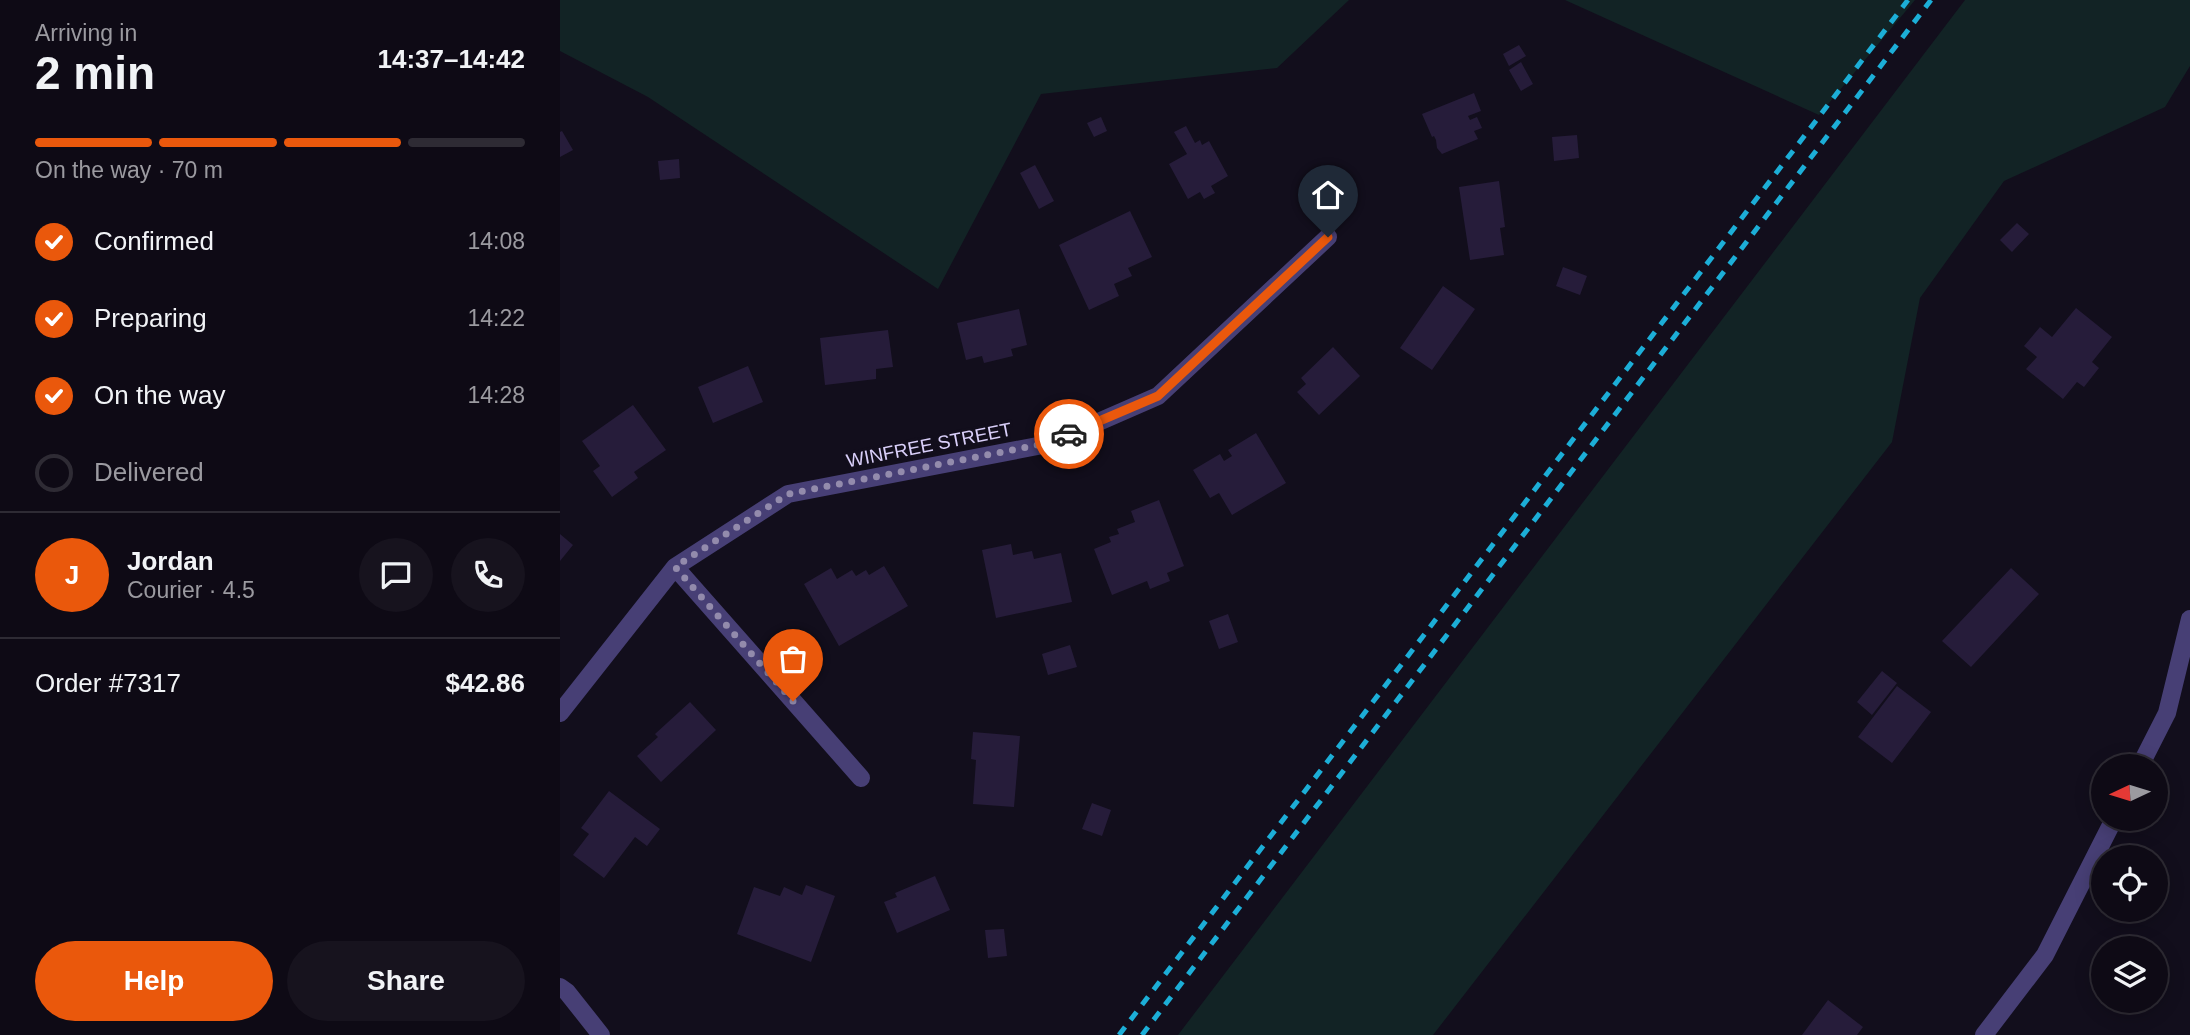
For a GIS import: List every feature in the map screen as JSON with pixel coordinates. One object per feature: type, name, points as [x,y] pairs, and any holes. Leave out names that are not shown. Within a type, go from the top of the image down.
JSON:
[{"type":"street","name":"WINFREE STREET","points":[[560,713],[675,567],[788,494],[1048,443],[1158,396],[1328,237]]},
{"type":"street","points":[[675,567],[861,778]]},
{"type":"street","points":[[2146,754],[2167,713],[2190,619]]},
{"type":"street","points":[[1984,1035],[2045,955],[2108,831]]},
{"type":"street","points":[[560,987],[601,1035]]},
{"type":"shaded area","points":[[560,0],[1349,0],[1277,68],[1041,94],[938,289],[648,97],[560,51]]},
{"type":"shaded area","points":[[1565,0],[1915,0],[1819,115]]},
{"type":"shaded area","points":[[1965,0],[2190,0],[2190,66],[2165,107],[2004,181],[1920,298],[1892,442],[1433,1035],[1178,1035]]},
{"type":"building","points":[[1519,45],[1526,56],[1509,66],[1503,54]]},
{"type":"building","points":[[1521,62],[1533,84],[1521,91],[1509,70]]},
{"type":"building","points":[[1474,93],[1481,111],[1468,116],[1470,120],[1477,117],[1482,128],[1474,131],[1478,139],[1442,154],[1422,114]]},
{"type":"building","points":[[1101,117],[1107,131],[1094,137],[1087,123]]},
{"type":"building","points":[[1186,126],[1195,143],[1200,140],[1202,145],[1209,141],[1228,176],[1211,186],[1215,193],[1204,199],[1200,192],[1188,199],[1169,164],[1187,154],[1174,132]]},
{"type":"building","points":[[562,131],[573,150],[560,157],[560,132]]},
{"type":"building","points":[[1577,135],[1579,158],[1554,161],[1552,137]]},
{"type":"building","points":[[679,159],[680,178],[660,180],[658,161]]},
{"type":"building","points":[[1035,165],[1054,201],[1039,209],[1020,173]]},
{"type":"building","points":[[1499,181],[1505,227],[1500,228],[1504,255],[1470,260],[1459,187]]},
{"type":"building","points":[[1130,211],[1152,257],[1128,268],[1132,276],[1114,284],[1119,296],[1089,310],[1059,245]]},
{"type":"building","points":[[2017,223],[2029,234],[2012,252],[2000,240]]},
{"type":"building","points":[[1563,267],[1587,276],[1580,295],[1556,286]]},
{"type":"building","points":[[1443,286],[1475,309],[1432,370],[1400,348]]},
{"type":"building","points":[[2076,308],[2112,337],[2092,362],[2099,368],[2084,387],[2077,382],[2063,399],[2026,369],[2037,357],[2024,346],[2040,327],[2052,337]]},
{"type":"building","points":[[1019,309],[1027,345],[1011,349],[1013,356],[984,363],[982,356],[966,360],[957,323]]},
{"type":"building","points":[[888,330],[893,367],[876,369],[876,379],[825,385],[820,338]]},
{"type":"building","points":[[1333,347],[1360,376],[1319,415],[1297,392],[1306,384],[1301,378]]},
{"type":"building","points":[[748,366],[763,402],[713,423],[698,387]]},
{"type":"building","points":[[633,405],[666,450],[634,472],[638,478],[612,497],[593,471],[600,466],[582,441]]},
{"type":"building","points":[[1256,433],[1286,483],[1232,515],[1219,493],[1210,498],[1193,470],[1220,454],[1224,461],[1232,456],[1228,450]]},
{"type":"building","points":[[1159,500],[1184,566],[1167,573],[1170,581],[1150,589],[1147,581],[1112,595],[1094,549],[1111,542],[1109,537],[1119,534],[1117,529],[1135,522],[1131,511]]},
{"type":"building","points":[[560,534],[573,545],[560,561]]},
{"type":"building","points":[[1011,544],[1013,555],[1032,551],[1034,559],[1061,553],[1072,602],[996,618],[982,550]]},
{"type":"building","points":[[884,566],[908,606],[839,646],[804,584],[831,568],[837,579],[852,570],[856,576],[866,570],[869,575]]},
{"type":"building","points":[[2011,568],[2039,594],[1971,667],[1942,641]]},
{"type":"building","points":[[1228,614],[1238,642],[1219,649],[1209,621]]},
{"type":"building","points":[[1070,645],[1077,667],[1048,675],[1042,654]]},
{"type":"building","points":[[1882,671],[1897,683],[1872,715],[1857,702]]},
{"type":"building","points":[[1897,686],[1931,712],[1892,763],[1858,737]]},
{"type":"building","points":[[690,702],[716,730],[661,782],[637,756],[658,737],[655,734]]},
{"type":"building","points":[[973,732],[1020,736],[1014,807],[973,804],[976,760],[971,759]]},
{"type":"building","points":[[609,791],[660,829],[647,846],[635,837],[604,878],[573,855],[589,834],[581,828]]},
{"type":"building","points":[[1092,803],[1111,810],[1102,836],[1082,829]]},
{"type":"building","points":[[935,876],[950,910],[897,933],[884,902],[897,897],[895,893]]},
{"type":"building","points":[[806,885],[835,896],[811,962],[737,934],[754,887],[780,896],[784,887],[802,895]]},
{"type":"building","points":[[1004,929],[1007,956],[988,958],[985,930]]},
{"type":"building","points":[[1828,1000],[1863,1027],[1857,1035],[1802,1035]]},
{"type":"railway","points":[[1119,1035],[1908,0]]},
{"type":"railway","points":[[1142,1035],[1931,0]]},
{"type":"way so far","points":[[793,701],[675,567],[788,494],[1048,443],[1069,434]]},
{"type":"route","points":[[1069,434],[1158,396],[1328,237]]}]
